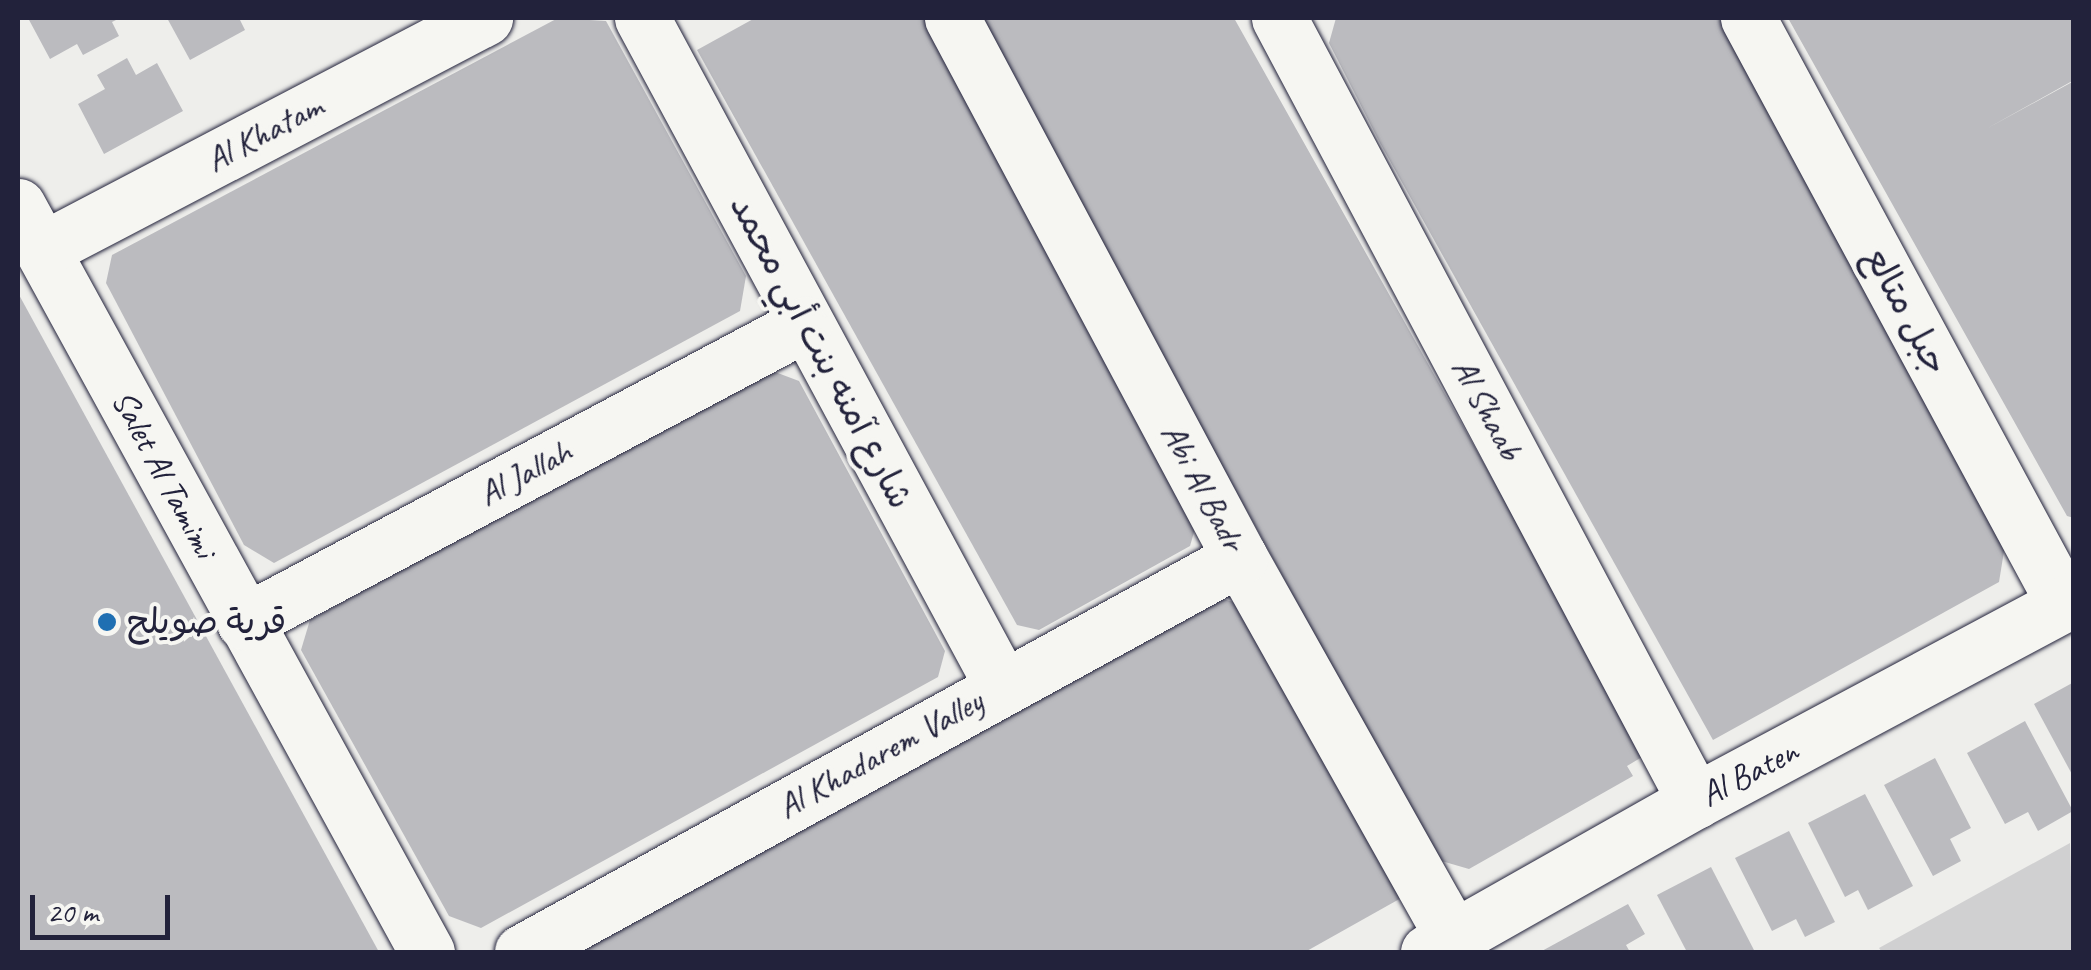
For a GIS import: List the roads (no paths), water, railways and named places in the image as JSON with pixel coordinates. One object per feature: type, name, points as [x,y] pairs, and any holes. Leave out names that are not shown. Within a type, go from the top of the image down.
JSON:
[{"type":"street","name":"Al Khatam","points":[[30,228],[485,18]]},
{"type":"street","name":"شارع آمنه بنت أبي محمد","points":[[642,18],[1002,686]]},
{"type":"street","name":"Abi Al Badr","points":[[952,18],[1447,948]]},
{"type":"street","name":"Al Shaab","points":[[1280,18],[1695,801]]},
{"type":"street","name":"جبل متالع","points":[[1748,18],[2069,601]]},
{"type":"street","name":"Salet Al Tamimi","points":[[30,228],[427,952]]},
{"type":"street","name":"Al Jallah","points":[[244,622],[805,324]]},
{"type":"street","name":"Al Khadarem Valley","points":[[522,952],[1240,558]]},
{"type":"street","name":"Al Baten","points":[[1447,948],[1695,801],[2069,601]]},
{"type":"place","name":"قرية صويلح","points":[[107,622]]}]
